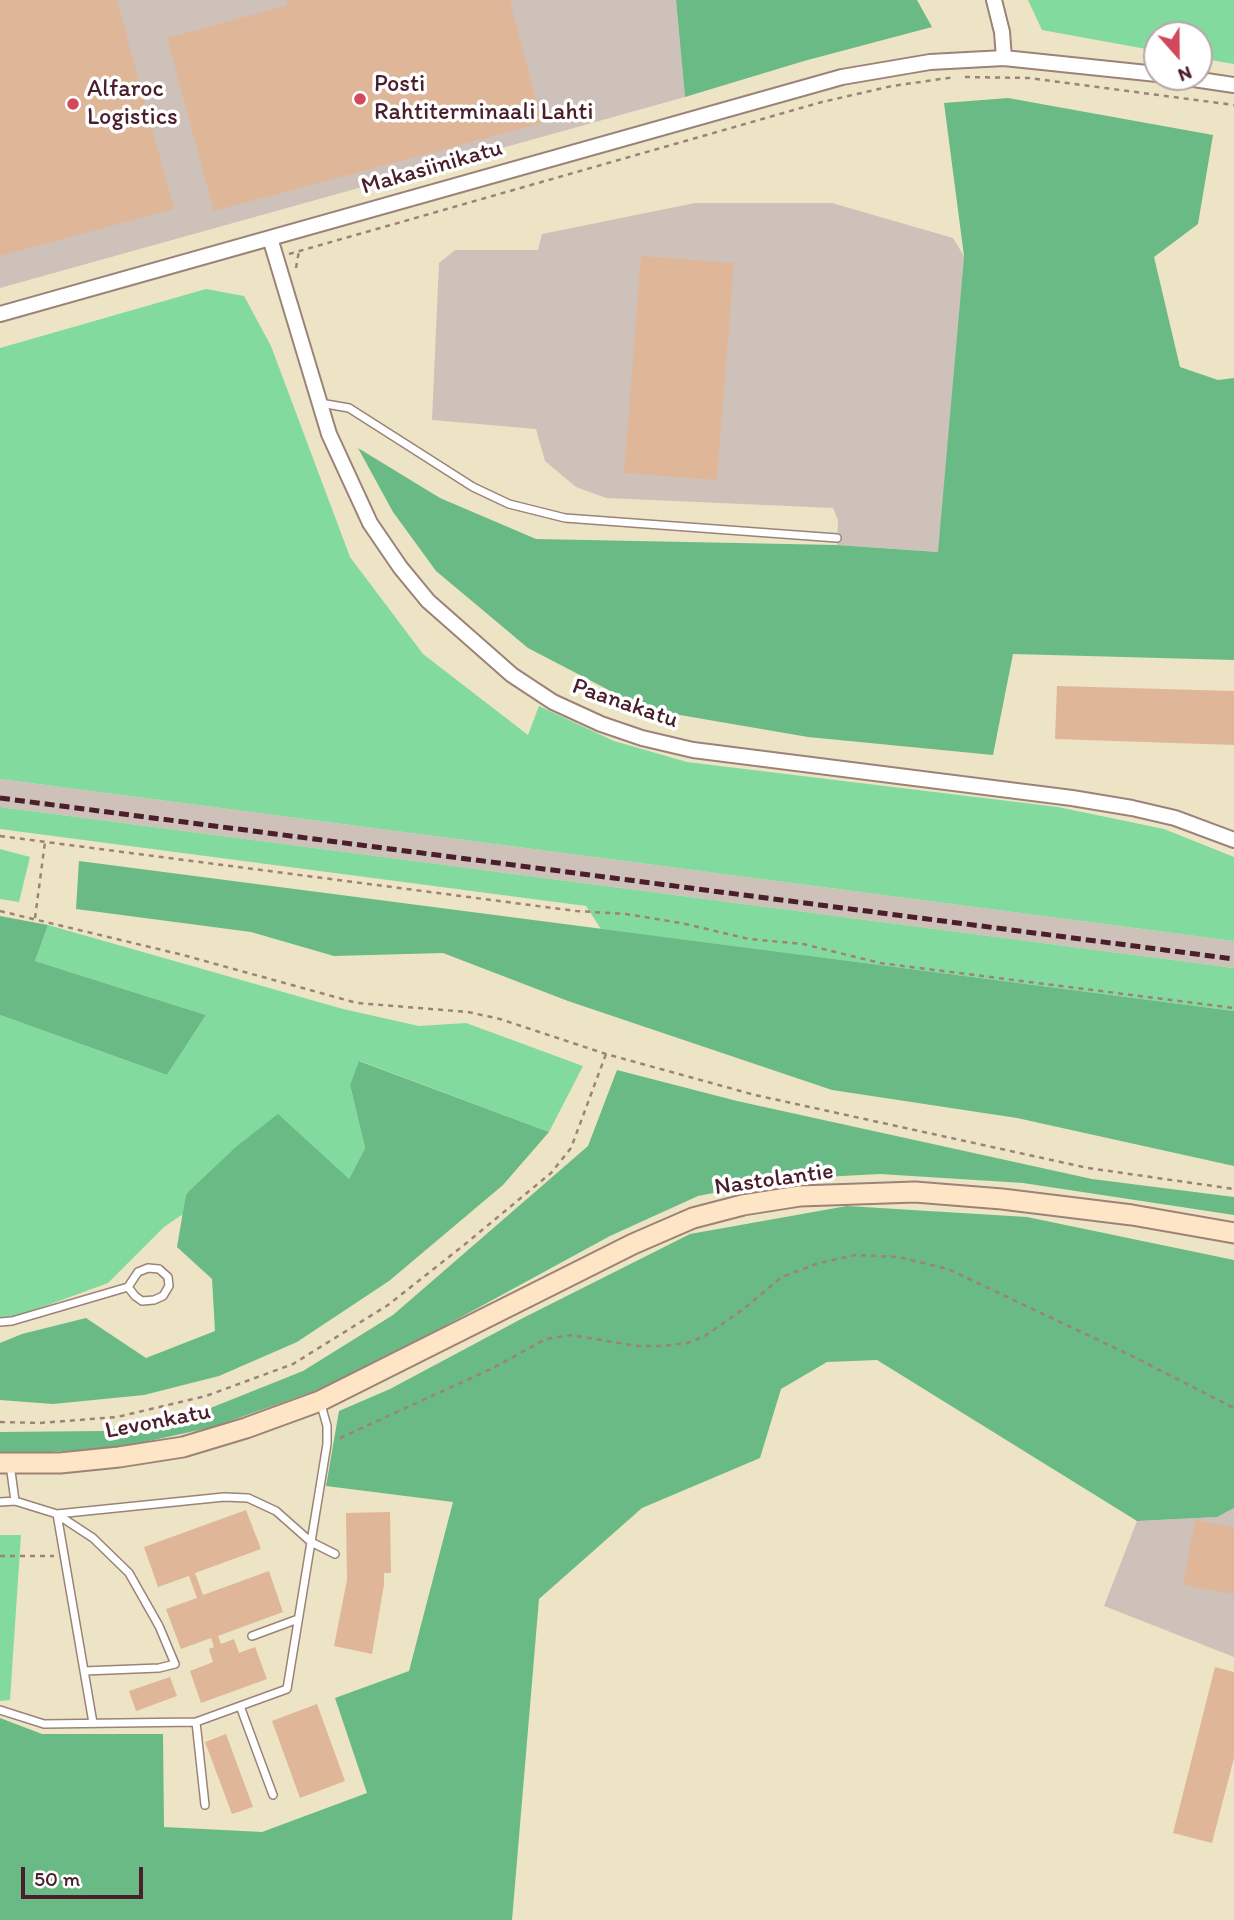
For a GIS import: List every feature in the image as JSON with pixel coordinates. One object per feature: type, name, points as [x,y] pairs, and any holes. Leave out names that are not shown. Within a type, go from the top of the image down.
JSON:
[{"type":"main road","name":"Nastolantie","points":[[320,1401],[633,1244],[692,1218],[743,1205],[800,1196],[915,1192],[1002,1199],[1132,1215],[1234,1233]]},
{"type":"main road","name":"Levonkatu","points":[[5,1463],[72,1461],[183,1447],[246,1429],[320,1401]]},
{"type":"street","points":[[994,0],[1002,32],[1004,58]]},
{"type":"street","name":"Makasiinikatu","points":[[0,314],[842,77],[930,62],[1004,58],[1143,73]]},
{"type":"street","points":[[1213,82],[1234,85]]},
{"type":"street","name":"Paanakatu","points":[[270,238],[329,434],[370,523],[400,567],[428,601],[512,675],[553,702],[601,724],[642,738],[693,750],[1084,800],[1175,818],[1234,840]]},
{"type":"lane","points":[[319,403],[349,408],[473,488],[509,504],[577,519],[837,538]]},
{"type":"lane","points":[[0,1322],[12,1321],[128,1287],[138,1272],[148,1268],[159,1269],[168,1277],[169,1286],[163,1296],[154,1300],[142,1301],[128,1287]]},
{"type":"lane","points":[[0,1710],[44,1724],[196,1722],[287,1689],[327,1444],[327,1426],[320,1401]]},
{"type":"lane","points":[[5,1463],[15,1501]]},
{"type":"lane","points":[[57,1514],[224,1497],[248,1498],[276,1511],[311,1542],[335,1554]]},
{"type":"lane","points":[[0,1502],[15,1501],[57,1514],[93,1538],[129,1573],[159,1626],[175,1664],[159,1668],[84,1671]]},
{"type":"lane","points":[[57,1514],[93,1723]]},
{"type":"lane","points":[[252,1636],[298,1619]]},
{"type":"lane","points":[[240,1706],[273,1795]]},
{"type":"lane","points":[[196,1722],[205,1805]]},
{"type":"path","points":[[275,258],[822,102],[892,86],[959,77],[1029,78],[1234,106]]},
{"type":"path","points":[[296,270],[299,251]]},
{"type":"path","points":[[0,836],[576,911],[626,914],[681,923],[749,939],[803,944],[880,963],[1234,1008]]},
{"type":"path","points":[[35,918],[45,842]]},
{"type":"path","points":[[0,911],[183,955],[358,1003],[468,1012],[500,1019],[606,1054],[755,1095],[1088,1168],[1234,1189]]},
{"type":"path","points":[[0,1422],[40,1423],[117,1417],[206,1396],[293,1364],[388,1304],[551,1173],[571,1148],[606,1054]]},
{"type":"path","points":[[327,1444],[493,1368],[546,1339],[571,1335],[637,1346],[687,1343],[705,1336],[782,1277],[819,1263],[855,1255],[898,1256],[948,1269],[1132,1356],[1234,1408]]},
{"type":"path","points":[[0,1556],[64,1556]]},
{"type":"shaded area","points":[[0,0],[676,0],[685,97],[0,288]]},
{"type":"shaded area","points":[[695,203],[832,203],[953,238],[964,256],[939,552],[837,545],[838,520],[833,508],[606,498],[576,487],[545,461],[536,429],[432,420],[439,263],[455,250],[538,250],[542,234]]},
{"type":"shaded area","points":[[0,779],[1234,941],[1234,968],[0,807]]},
{"type":"shaded area","points":[[1234,1508],[1234,1657],[1104,1606],[1137,1521],[1217,1517]]},
{"type":"green space","points":[[676,0],[917,0],[932,27],[804,61],[685,97]]},
{"type":"green space","points":[[1028,0],[1234,0],[1234,64],[1213,60],[1213,21],[1143,21],[1143,48],[1042,30]]},
{"type":"green space","points":[[1008,98],[1213,135],[1198,224],[1154,257],[1180,367],[1218,380],[1234,378],[1234,660],[1013,654],[993,755],[808,737],[645,709],[528,648],[436,571],[393,512],[358,448],[440,498],[536,539],[837,545],[938,552],[964,256],[944,103]]},
{"type":"green space","points":[[206,289],[244,296],[271,346],[350,557],[423,654],[528,735],[539,706],[614,741],[687,762],[1058,807],[1164,829],[1234,857],[1234,941],[0,779],[0,348]]},
{"type":"green space","points":[[0,807],[1234,968],[1234,1011],[601,929],[586,906],[0,829]]},
{"type":"green space","points":[[0,849],[30,857],[19,902],[0,899]]},
{"type":"green space","points":[[79,861],[1234,1011],[1234,1166],[1017,1118],[832,1090],[568,1001],[443,953],[334,956],[251,932],[76,909]]},
{"type":"green space","points":[[0,916],[48,925],[35,961],[206,1015],[167,1075],[0,1015]]},
{"type":"green space","points":[[48,925],[343,1009],[419,1026],[466,1023],[583,1066],[549,1132],[360,1061],[350,1085],[365,1148],[349,1179],[186,1193],[183,1214],[164,1227],[108,1283],[10,1319],[0,1319],[0,1015],[167,1075],[206,1015],[35,961]]},
{"type":"green space","points":[[359,1061],[549,1132],[503,1185],[389,1281],[297,1342],[219,1376],[144,1395],[53,1404],[0,1400],[0,1343],[22,1334],[86,1318],[146,1358],[215,1331],[212,1279],[177,1247],[186,1194],[237,1146],[278,1114],[349,1179],[365,1148],[350,1085]]},
{"type":"green space","points":[[617,1070],[737,1101],[1092,1179],[1234,1197],[1234,1215],[1023,1183],[880,1174],[786,1179],[698,1196],[610,1236],[397,1352],[315,1391],[213,1427],[117,1448],[15,1454],[0,1452],[0,1432],[105,1431],[203,1411],[303,1371],[393,1315],[588,1146]]},
{"type":"green space","points":[[847,1206],[1027,1217],[1234,1260],[1234,1508],[1217,1517],[1137,1521],[877,1360],[827,1362],[781,1389],[760,1458],[642,1508],[539,1599],[512,1920],[0,1920],[0,1718],[42,1734],[163,1734],[164,1827],[262,1832],[367,1793],[335,1698],[409,1671],[453,1502],[326,1486],[339,1411],[390,1389],[690,1234]]},
{"type":"green space","points":[[0,1535],[21,1535],[10,1700],[0,1701]]},
{"type":"building","name":"Alfaroc Logistics","points":[[0,0],[117,0],[174,209],[0,256]]},
{"type":"building","name":"Posti Rahtiterminaali Lahti","points":[[286,0],[510,0],[542,123],[214,211],[167,38],[288,5]]},
{"type":"building","points":[[641,256],[734,263],[717,480],[624,473]]},
{"type":"building","points":[[1057,686],[1234,691],[1234,745],[1055,739]]},
{"type":"building","points":[[246,1510],[261,1549],[195,1573],[203,1595],[269,1571],[283,1612],[218,1636],[221,1644],[234,1639],[239,1653],[255,1647],[267,1679],[201,1703],[190,1671],[213,1662],[209,1649],[214,1647],[211,1638],[181,1649],[166,1609],[197,1598],[189,1576],[158,1587],[144,1547]]},
{"type":"building","points":[[390,1512],[391,1573],[384,1573],[372,1654],[334,1646],[347,1580],[346,1513]]},
{"type":"building","points":[[1195,1520],[1234,1527],[1234,1594],[1183,1585]]},
{"type":"building","points":[[1215,1667],[1234,1672],[1234,1758],[1212,1843],[1173,1833]]},
{"type":"building","points":[[170,1677],[177,1696],[136,1711],[129,1691]]},
{"type":"building","points":[[317,1704],[345,1781],[300,1798],[272,1721]]},
{"type":"building","points":[[226,1734],[253,1807],[232,1814],[205,1742]]},
{"type":"railway","points":[[0,798],[1234,959]]},
{"type":"place","name":"Posti Rahtiterminaali Lahti","points":[[360,99]]},
{"type":"place","name":"Alfaroc Logistics","points":[[73,104]]}]
